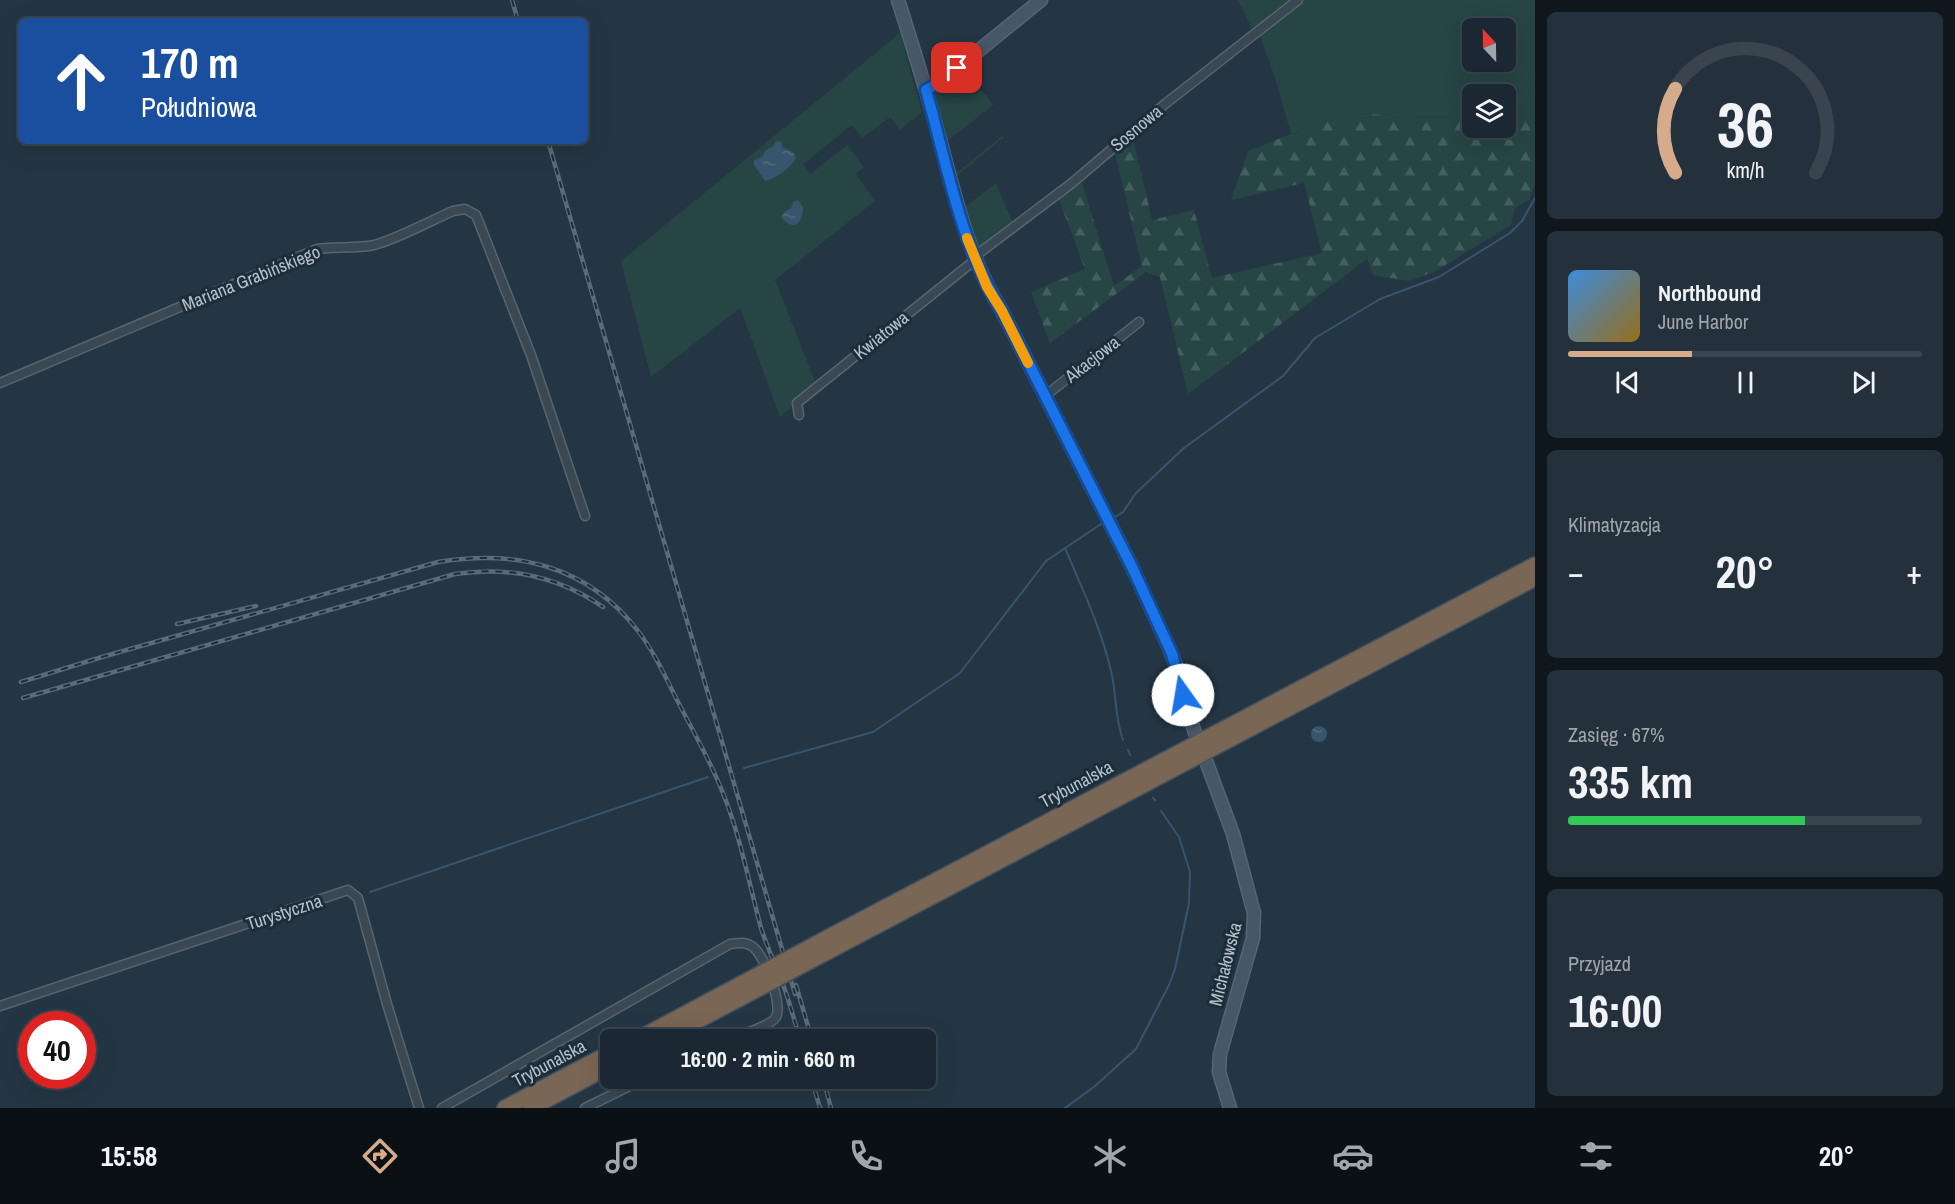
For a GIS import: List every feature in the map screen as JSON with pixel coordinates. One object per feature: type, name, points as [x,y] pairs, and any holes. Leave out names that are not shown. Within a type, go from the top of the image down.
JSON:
[{"type":"highway","name":"Trybunalska","points":[[819,950],[1535,565]]},
{"type":"highway","name":"Trybunalska","points":[[659,1029],[763,979],[1535,578]]},
{"type":"highway","name":"Trybunalska","points":[[679,1029],[763,979]]},
{"type":"highway","name":"Trybunalska","points":[[506,1108],[600,1058]]},
{"type":"highway","name":"Trybunalska","points":[[531,1108],[600,1071]]},
{"type":"street","points":[[898,0],[974,259],[1045,396],[1169,648],[1195,733]]},
{"type":"street","points":[[926,90],[940,82],[1041,0]]},
{"type":"street","name":"Sosnowa","points":[[974,259],[1072,183],[1165,104],[1298,0]]},
{"type":"street","name":"Mariana Grabińskiego","points":[[0,382],[317,249],[335,246],[355,248],[376,244],[453,211],[465,209],[476,215],[531,355],[585,516]]},
{"type":"street","name":"Kwiatowa","points":[[799,415],[797,403],[974,259]]},
{"type":"street","name":"Akacjowa","points":[[1045,396],[1139,322]]},
{"type":"street","name":"Michałowska","points":[[1206,761],[1233,834],[1254,913],[1252,938],[1220,1054],[1219,1072],[1230,1108]]},
{"type":"street","name":"Turystyczna","points":[[0,1006],[348,890],[358,898],[419,1108]]},
{"type":"street","points":[[442,1108],[730,944],[744,943],[760,954],[776,996],[778,1010],[776,1017],[770,1023],[756,1029]]},
{"type":"street","points":[[585,1108],[624,1089]]},
{"type":"green space","points":[[1238,0],[1294,0],[1253,32]]},
{"type":"green space","points":[[1302,0],[1535,0],[1535,115],[1516,116],[1516,84],[1462,84],[1462,117],[1409,118],[1365,113],[1316,124],[1291,134],[1259,33]]},
{"type":"green space","points":[[900,33],[922,112],[900,130],[890,117],[862,138],[852,125],[803,164],[810,174],[847,145],[864,167],[856,174],[875,201],[775,280],[817,386],[780,417],[740,308],[651,377],[621,261]]},
{"type":"green space","points":[[964,68],[993,105],[945,143],[953,169],[959,171],[1002,136],[1004,137],[953,179],[932,100],[937,89]]},
{"type":"green space","points":[[1365,113],[1409,118],[1462,117],[1462,138],[1516,138],[1516,116],[1535,115],[1535,183],[1529,200],[1515,208],[1511,225],[1434,272],[1409,281],[1373,275],[1367,259],[1188,394],[1160,277],[1146,272],[1050,343],[1031,292],[1085,269],[1057,194],[1081,180],[1114,286],[1142,266],[1114,149],[1132,134],[1152,220],[1194,210],[1212,278],[1322,253],[1304,183],[1231,200],[1248,151],[1316,124]]},
{"type":"green space","points":[[958,182],[965,207],[996,183],[1013,224],[980,249],[976,249],[955,183]]},
{"type":"water","points":[[777,141],[781,142],[782,147],[793,152],[796,158],[783,172],[765,181],[754,165],[754,160],[762,157],[766,150]]},
{"type":"water","points":[[798,200],[803,207],[803,213],[799,222],[789,224],[781,217],[791,208],[793,202]]},
{"type":"water","points":[[1319,726],[1327,734],[1319,742],[1311,734]]},
{"type":"waterway","points":[[1112,519],[1123,512],[1136,493],[1184,448],[1283,376],[1315,338],[1380,299],[1439,277],[1510,233],[1522,221],[1535,198]]},
{"type":"waterway","points":[[744,768],[873,732],[960,673],[1046,561],[1104,522]]},
{"type":"waterway","points":[[1065,548],[1091,608],[1107,655],[1123,740]]},
{"type":"waterway","points":[[1128,750],[1130,755]]},
{"type":"waterway","points":[[370,892],[708,777]]},
{"type":"waterway","points":[[1065,1108],[1095,1086],[1136,1049],[1175,969],[1189,903],[1190,872],[1179,837],[1161,811]]},
{"type":"railway","points":[[512,0],[517,18]]},
{"type":"railway","points":[[549,144],[795,994]]},
{"type":"railway","points":[[21,682],[438,562],[495,558],[548,567],[573,577],[597,591],[638,631],[660,666],[708,759],[732,818],[761,928],[784,987],[797,1029]]},
{"type":"railway","points":[[23,698],[455,574],[495,571],[532,576],[568,588],[603,607]]},
{"type":"railway","points":[[177,624],[256,606]]},
{"type":"railway","points":[[796,985],[809,1029]]},
{"type":"railway","points":[[814,1089],[820,1108]]},
{"type":"railway","points":[[826,1089],[831,1108]]},
{"type":"slow traffic","points":[[967,238],[987,287],[1002,311],[1028,363]]},
{"type":"route","points":[[957,68],[926,90],[970,247],[987,287],[1002,311],[1132,567],[1172,654],[1183,695]]}]
